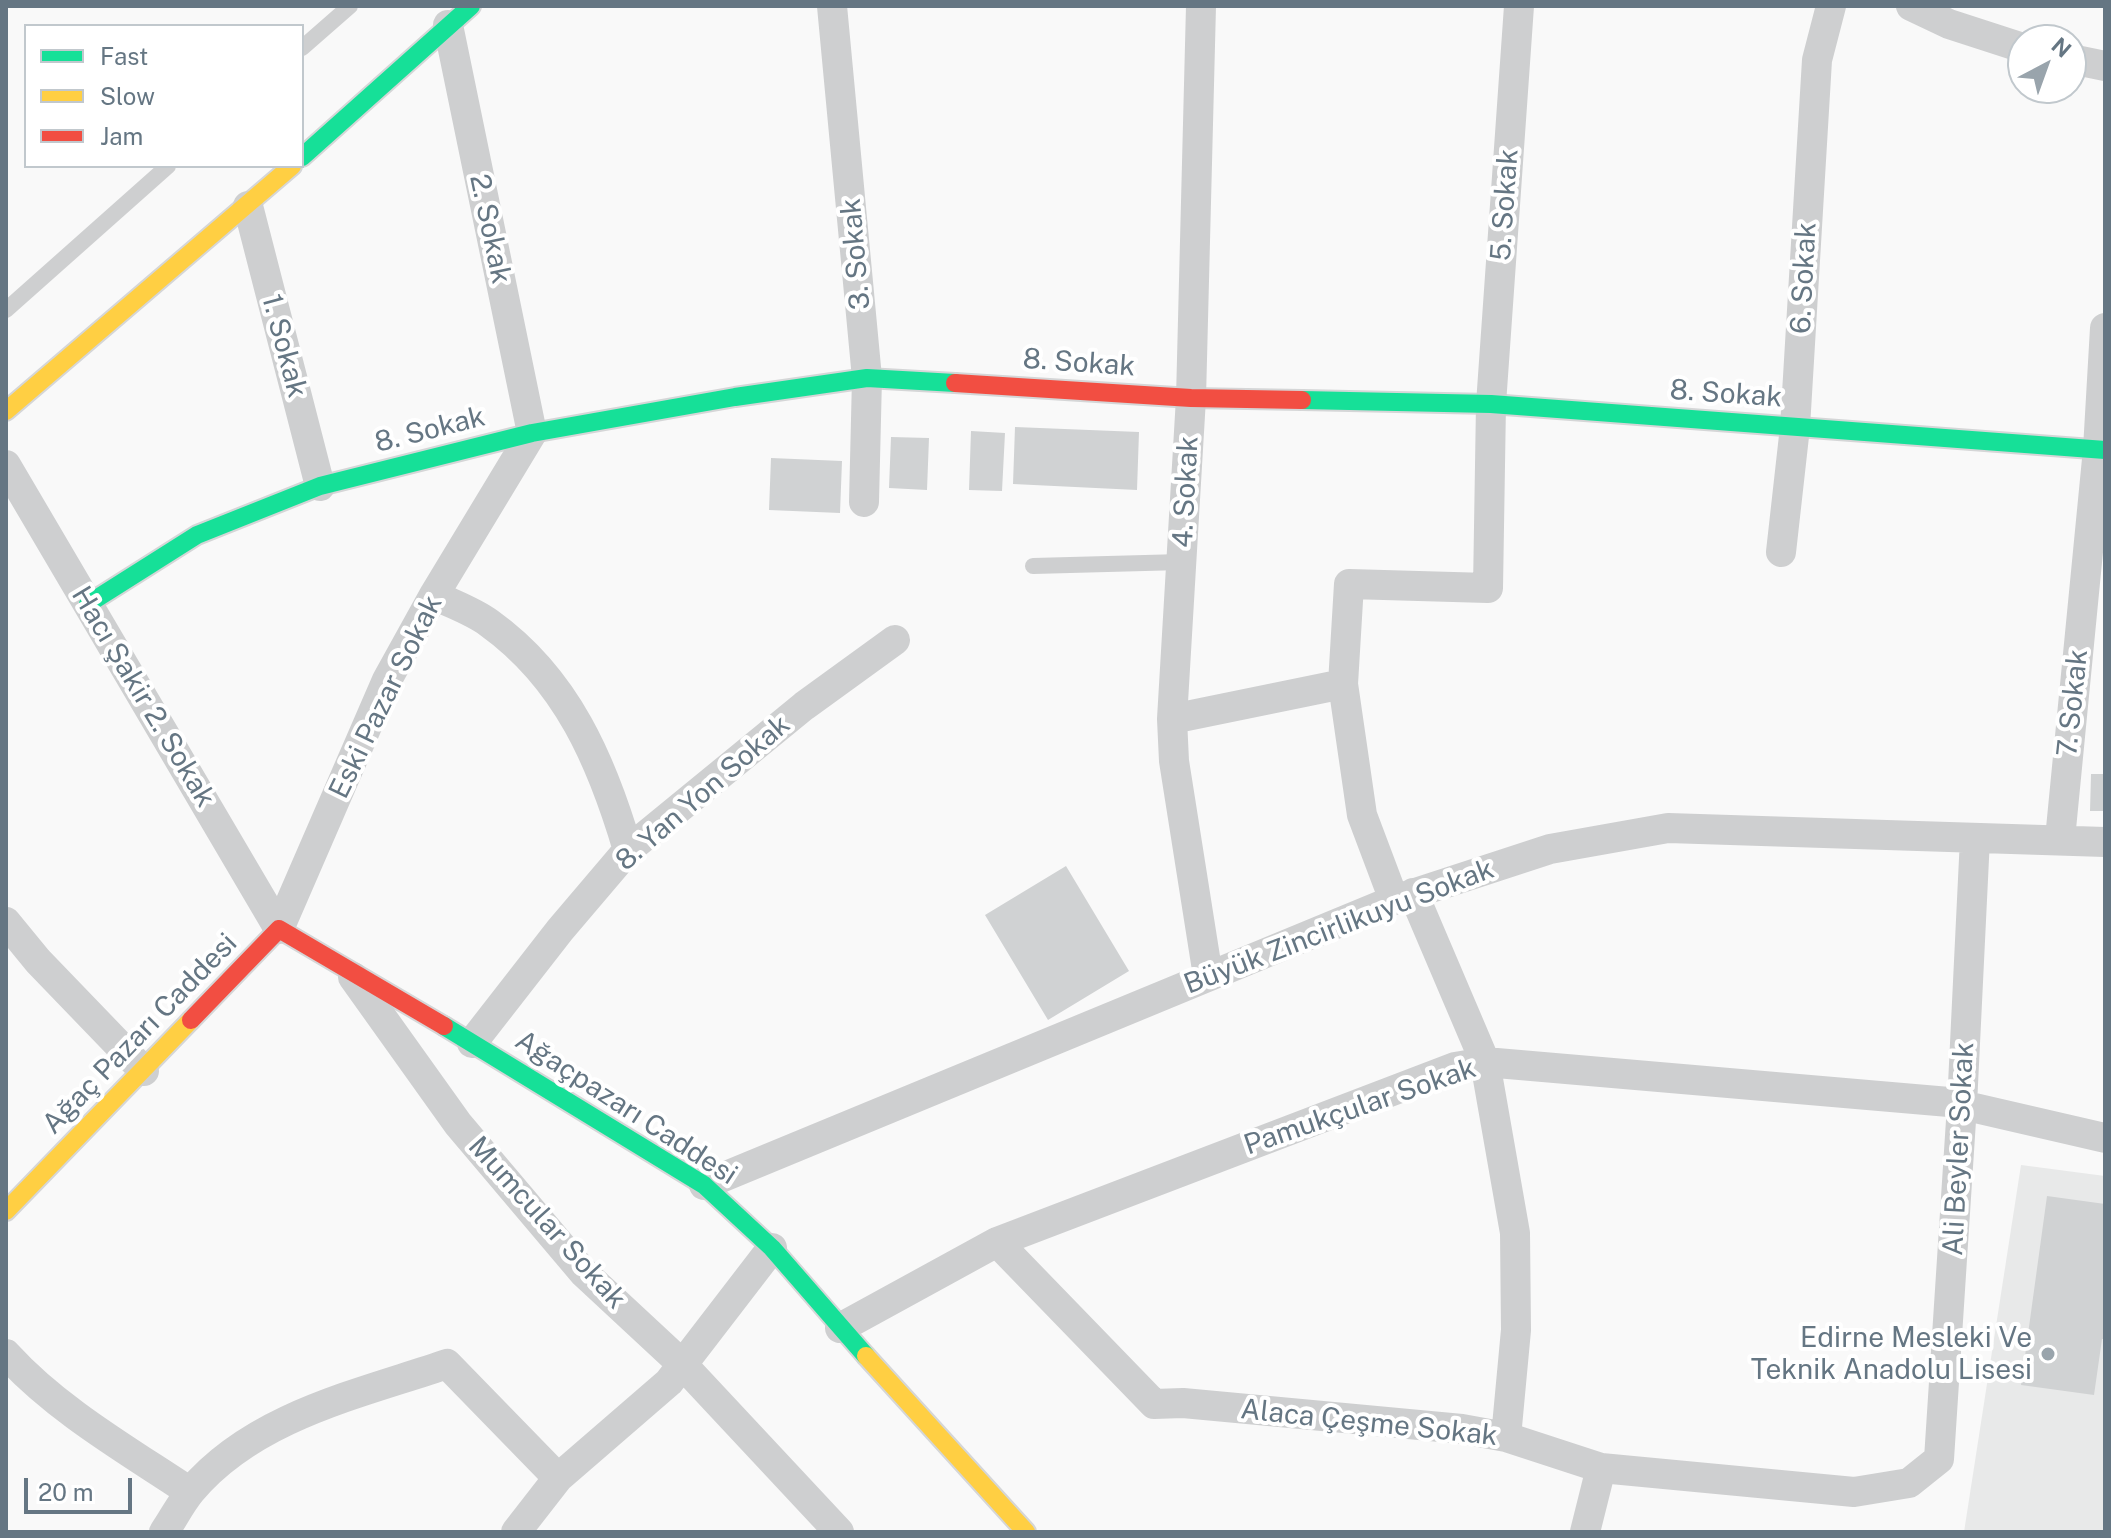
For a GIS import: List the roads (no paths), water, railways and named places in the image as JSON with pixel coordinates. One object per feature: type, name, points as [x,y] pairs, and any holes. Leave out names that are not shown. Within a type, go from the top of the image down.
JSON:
[{"type":"street","points":[[304,155],[471,6]]},
{"type":"street","name":"3. Sokak","points":[[832,6],[867,378],[864,502]]},
{"type":"street","name":"4. Sokak","points":[[1201,6],[1191,398],[1172,719],[1174,761],[1208,976]]},
{"type":"street","name":"5. Sokak","points":[[1343,684],[1349,584],[1488,588],[1491,404],[1519,6]]},
{"type":"street","name":"6. Sokak","points":[[1781,552],[1795,427],[1817,60],[1831,6]]},
{"type":"street","points":[[1911,6],[1949,24],[2007,43]]},
{"type":"street","name":"2. Sokak","points":[[448,25],[532,433]]},
{"type":"street","points":[[6,411],[290,168]]},
{"type":"street","name":"1. Sokak","points":[[248,206],[320,486]]},
{"type":"street","name":"7. Sokak","points":[[2060,839],[2102,449],[2105,328]]},
{"type":"street","name":"8. Sokak","points":[[88,604],[197,535],[320,486],[532,433],[735,397],[867,378],[1191,398],[1491,404],[2102,449]]},
{"type":"street","name":"Eski Pazar Sokak","points":[[279,929],[387,680],[434,595],[532,433]]},
{"type":"street","name":"Hacı Şakir 2. Sokak","points":[[6,465],[279,929]]},
{"type":"street","points":[[434,595],[488,622],[540,666],[587,737],[612,798],[628,850]]},
{"type":"street","name":"8. Yan Yon Sokak","points":[[472,1043],[628,850],[804,706],[895,640]]},
{"type":"street","points":[[1172,719],[1343,684],[1362,815],[1485,1062],[1515,1233],[1516,1330],[1506,1437]]},
{"type":"street","name":"Büyük Zincirlikuyu Sokak","points":[[704,1185],[1403,896],[1550,849],[1668,828],[2105,842]]},
{"type":"street","name":"Ali Beyler Sokak","points":[[1939,1459],[1962,1105],[1975,838]]},
{"type":"street","points":[[6,922],[38,961],[144,1071]]},
{"type":"street","name":"Ağaçpazarı Caddesi","points":[[279,929],[344,965],[704,1185],[772,1248],[840,1328],[1026,1532]]},
{"type":"street","name":"Ağaç Pazarı Caddesi","points":[[6,1211],[279,929]]},
{"type":"street","name":"Mumcular Sokak","points":[[344,965],[458,1124],[584,1273],[683,1365],[839,1532]]},
{"type":"street","name":"Pamukçular Sokak","points":[[840,1328],[997,1242],[1455,1067],[1485,1062],[1962,1105],[2105,1138]]},
{"type":"street","name":"Alaca Çeşme Sokak","points":[[997,1242],[1154,1404],[1183,1403],[1462,1429],[1506,1437],[1601,1468],[1854,1492],[1909,1483],[1939,1459]]},
{"type":"street","points":[[516,1532],[558,1478],[669,1382],[772,1248]]},
{"type":"street","points":[[6,1354],[22,1372],[95,1429],[190,1492]]},
{"type":"street","points":[[164,1532],[190,1492],[221,1461],[281,1424],[447,1364],[558,1478]]},
{"type":"street","points":[[1585,1532],[1601,1468]]},
{"type":"lane","points":[[304,46],[350,6]]},
{"type":"lane","points":[[6,310],[166,168]]},
{"type":"lane","points":[[1033,566],[1182,562]]},
{"type":"place","name":"Edirne Mesleki Ve Teknik Anadolu Lisesi","points":[[2048,1354]]}]
